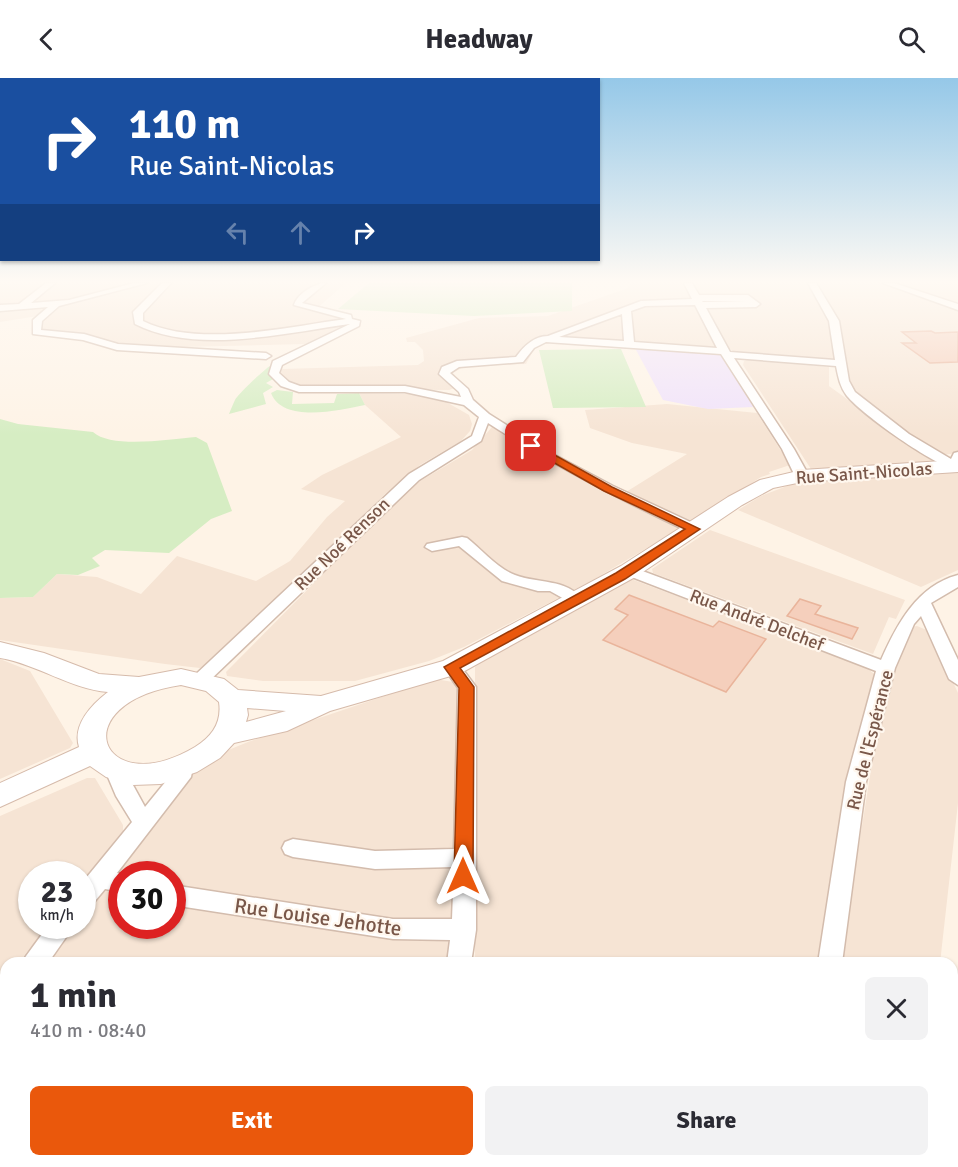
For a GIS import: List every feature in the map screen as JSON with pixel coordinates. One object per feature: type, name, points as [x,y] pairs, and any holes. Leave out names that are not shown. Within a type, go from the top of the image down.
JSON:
[{"type":"street","points":[[51,334],[84,338],[117,347],[266,356]]},
{"type":"street","points":[[162,334],[185,337],[238,334]]},
{"type":"street","points":[[338,334],[296,350],[277,363],[274,374],[285,384],[299,389],[405,389],[468,402],[485,416],[547,456],[608,489],[697,527]]},
{"type":"street","points":[[468,402],[464,391],[444,374],[446,369],[457,364],[519,360],[530,346],[559,334]]},
{"type":"street","points":[[628,334],[629,344]]},
{"type":"street","points":[[715,334],[789,449],[802,476]]},
{"type":"street","points":[[836,334],[846,389],[860,404],[928,453],[958,463]]},
{"type":"street","points":[[544,339],[629,344],[841,363]]},
{"type":"street","name":"Rue Noé Renson","points":[[201,679],[414,477],[477,438],[485,416]]},
{"type":"street","name":"Rue Saint-Nicolas","points":[[229,734],[247,732],[306,715],[321,705],[452,667],[629,571],[728,506],[767,484],[802,476],[958,463]]},
{"type":"street","points":[[432,547],[462,541],[507,578],[538,586],[553,586],[575,600]]},
{"type":"street","name":"Rue André Delchef","points":[[629,571],[886,668]]},
{"type":"street","name":"Rue de l'Espérance","points":[[831,957],[856,782],[886,668],[906,623],[939,589],[958,580]]},
{"type":"street","points":[[923,603],[958,679]]},
{"type":"street","points":[[0,650],[38,657],[90,681],[138,686]]},
{"type":"street","points":[[452,667],[466,687],[464,930],[460,957]]},
{"type":"street","points":[[0,796],[104,761],[147,774],[183,767],[210,753],[229,734],[236,715],[231,698],[219,687],[201,679],[170,679],[138,686],[103,710],[93,724],[90,739],[104,761],[126,796],[143,822]]},
{"type":"street","points":[[90,681],[95,703],[103,710]]},
{"type":"street","name":"Rue Saint-Nicolas","points":[[231,698],[321,705]]},
{"type":"street","points":[[96,882],[181,777],[183,767]]},
{"type":"street","points":[[293,848],[375,860],[463,858]]},
{"type":"street","points":[[99,878],[108,880]]},
{"type":"street","name":"Rue Louise Jehotte","points":[[186,897],[393,929],[464,930]]},
{"type":"street","points":[[38,957],[52,939]]},
{"type":"shaded area","points":[[46,334],[333,334],[305,344],[137,348]]},
{"type":"shaded area","points":[[421,334],[958,334],[958,453],[942,455],[927,448],[855,395],[849,385],[844,362],[736,353],[730,349],[540,338],[526,364],[465,366],[453,373],[463,385],[449,390],[322,389],[293,384],[280,374],[282,369],[418,365],[424,361],[423,350],[415,342],[407,342],[406,338]]},
{"type":"shaded area","points":[[635,348],[724,355],[753,407],[708,409],[663,400]]},
{"type":"shaded area","points":[[751,359],[829,367],[829,386],[919,451],[940,462],[811,469],[743,365],[744,361]]},
{"type":"shaded area","points":[[359,393],[410,394],[441,399],[469,415],[472,424],[470,431],[461,441],[420,465],[385,494],[206,666],[200,668],[165,664],[0,640],[0,598],[33,597],[57,574],[97,577],[141,594],[177,556],[256,581],[290,561],[327,517],[345,501],[301,489],[322,475],[401,437],[365,405]]},
{"type":"shaded area","points":[[667,404],[757,413],[790,465],[769,472],[770,474],[761,477],[693,522],[626,492],[687,454],[632,443],[590,428],[585,410]]},
{"type":"shaded area","points":[[492,427],[496,427],[590,483],[680,525],[679,529],[593,580],[464,647],[429,661],[355,681],[263,681],[227,676],[226,672],[407,489],[472,450]]},
{"type":"shaded area","points":[[958,472],[958,570],[921,587],[738,510],[761,496],[795,483]]},
{"type":"shaded area","points":[[710,530],[905,600],[896,619],[889,617],[873,654],[653,573],[652,569]]},
{"type":"shaded area","points":[[631,579],[865,666],[876,678],[820,957],[475,957],[475,667],[478,663]]},
{"type":"shaded area","points":[[917,626],[929,631],[958,693],[958,803],[941,957],[841,957],[879,720],[891,676],[912,627]]},
{"type":"shaded area","points":[[0,659],[30,671],[73,743],[70,748],[0,779]]},
{"type":"shaded area","points":[[435,679],[453,682],[458,690],[453,920],[400,923],[186,890],[186,861],[127,861],[199,768],[221,753]]},
{"type":"shaded area","points":[[87,778],[95,778],[123,825],[123,831],[96,865],[96,861],[18,861],[18,939],[37,939],[23,957],[0,957],[0,816]]},
{"type":"shaded area","points":[[105,889],[108,889],[108,939],[186,939],[186,905],[445,937],[452,941],[451,957],[50,957],[64,939],[96,939],[96,900]]},
{"type":"green space","points":[[621,349],[646,407],[553,408],[539,350]]},
{"type":"green space","points":[[270,366],[270,375],[273,379],[266,383],[273,387],[263,393],[266,404],[229,414],[237,397]]},
{"type":"green space","points":[[277,390],[293,392],[292,404],[334,403],[337,394],[359,393],[365,405],[327,412],[299,412],[277,403],[271,393]]},
{"type":"green space","points":[[0,419],[18,424],[93,432],[102,437],[127,442],[196,437],[207,443],[232,511],[211,519],[169,553],[105,550],[92,558],[100,566],[78,575],[57,574],[33,597],[0,598]]},
{"type":"building","points":[[904,334],[958,334],[958,362],[930,363],[902,343],[916,343]]},
{"type":"building","points":[[629,595],[713,627],[719,621],[766,639],[726,692],[603,640],[628,615],[615,609]]},
{"type":"building","points":[[800,599],[821,606],[815,614],[858,628],[852,639],[787,616]]},
{"type":"route","points":[[463,876],[466,687],[452,667],[620,576],[694,529],[608,489],[531,446]]}]
